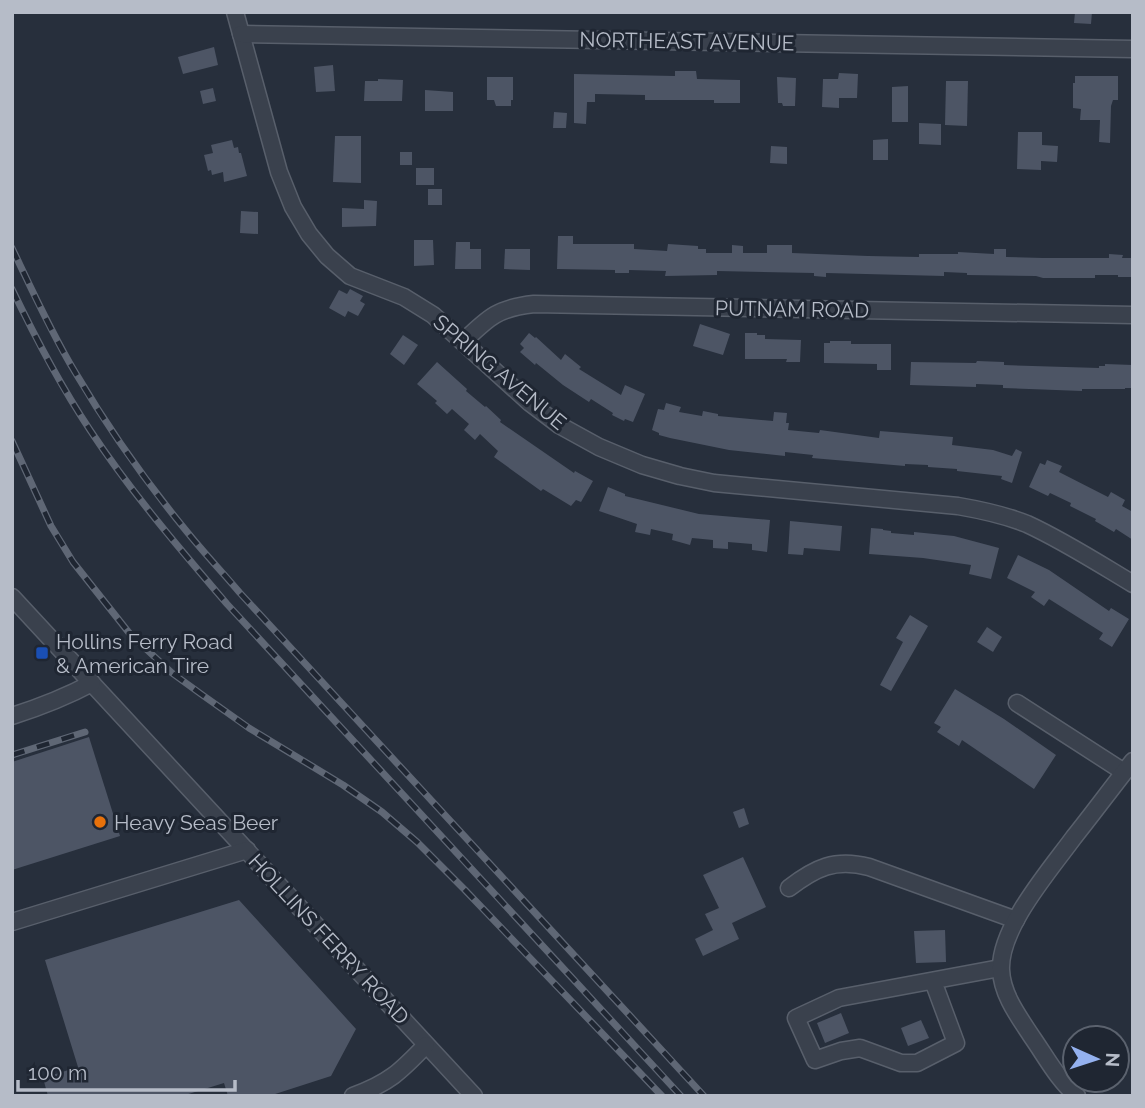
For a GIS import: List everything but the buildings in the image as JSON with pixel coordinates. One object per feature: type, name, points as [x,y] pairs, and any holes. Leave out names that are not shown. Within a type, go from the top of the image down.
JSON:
[{"type":"street","name":"SPRING AVENUE","points":[[235,12],[279,172],[293,207],[309,234],[327,256],[350,276],[404,297],[433,315],[520,394],[559,425],[642,466],[714,483],[958,506],[991,512],[1025,523],[1047,534],[1133,584]]},
{"type":"street","name":"NORTHEAST AVENUE","points":[[241,34],[1133,49]]},
{"type":"street","name":"PUTNAM ROAD","points":[[463,342],[487,319],[502,310],[534,304],[1133,315]]},
{"type":"street","name":"HOLLINS FERRY ROAD","points":[[12,597],[474,1096]]},
{"type":"street","points":[[12,716],[48,705],[92,683]]},
{"type":"street","points":[[1017,704],[1128,767],[1034,890],[1005,945],[1000,968],[1011,1004],[1051,1065],[1077,1096]]},
{"type":"street","points":[[12,922],[247,849]]},
{"type":"street","points":[[789,888],[810,872],[853,863],[1016,920]]},
{"type":"street","points":[[933,981],[956,1043],[917,1063],[901,1063],[860,1048],[815,1060],[796,1018],[839,998],[1000,968]]},
{"type":"street","points":[[353,1096],[374,1088],[402,1070],[426,1045]]},
{"type":"railway","points":[[12,248],[66,357],[88,393],[128,454],[188,533],[240,593],[704,1096]]},
{"type":"railway","points":[[12,289],[48,361],[79,413],[173,541],[227,604],[681,1096]]},
{"type":"railway","points":[[12,441],[51,526],[73,562],[130,634],[172,673],[249,728],[343,785],[382,812],[417,842],[662,1096]]},
{"type":"railway","points":[[12,755],[85,732]]},
{"type":"place","name":"Hollins Ferry Road & American Tire","points":[[42,653]]},
{"type":"place","name":"Heavy Seas Beer","points":[[100,822]]}]
